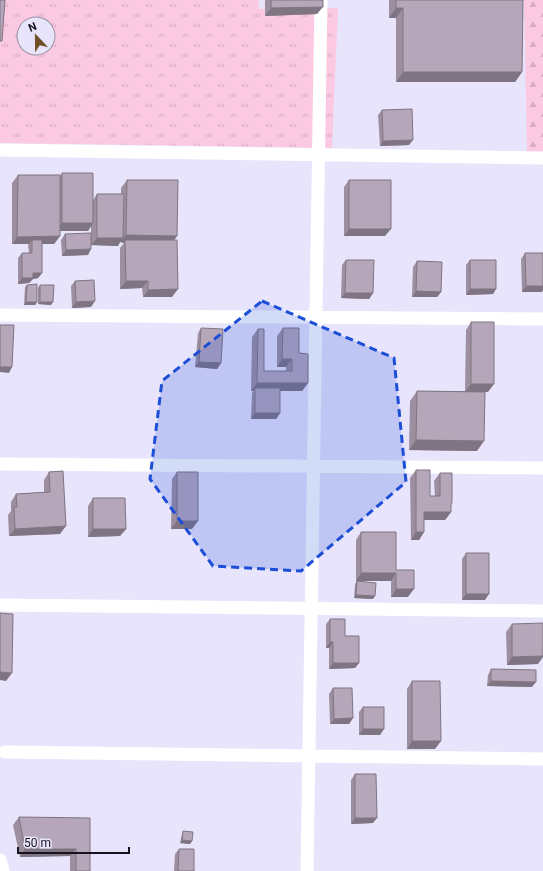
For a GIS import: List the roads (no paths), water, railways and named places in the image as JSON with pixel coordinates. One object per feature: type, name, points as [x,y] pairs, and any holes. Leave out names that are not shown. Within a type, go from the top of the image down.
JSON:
[{"type":"street","points":[[307,871],[321,0]]},
{"type":"street","points":[[0,150],[543,158]]},
{"type":"street","points":[[0,315],[543,320]]},
{"type":"street","points":[[0,464],[543,468]]},
{"type":"street","points":[[0,605],[543,611]]},
{"type":"street","points":[[5,752],[543,759]]},
{"type":"street","points":[[0,860],[3,871]]}]
